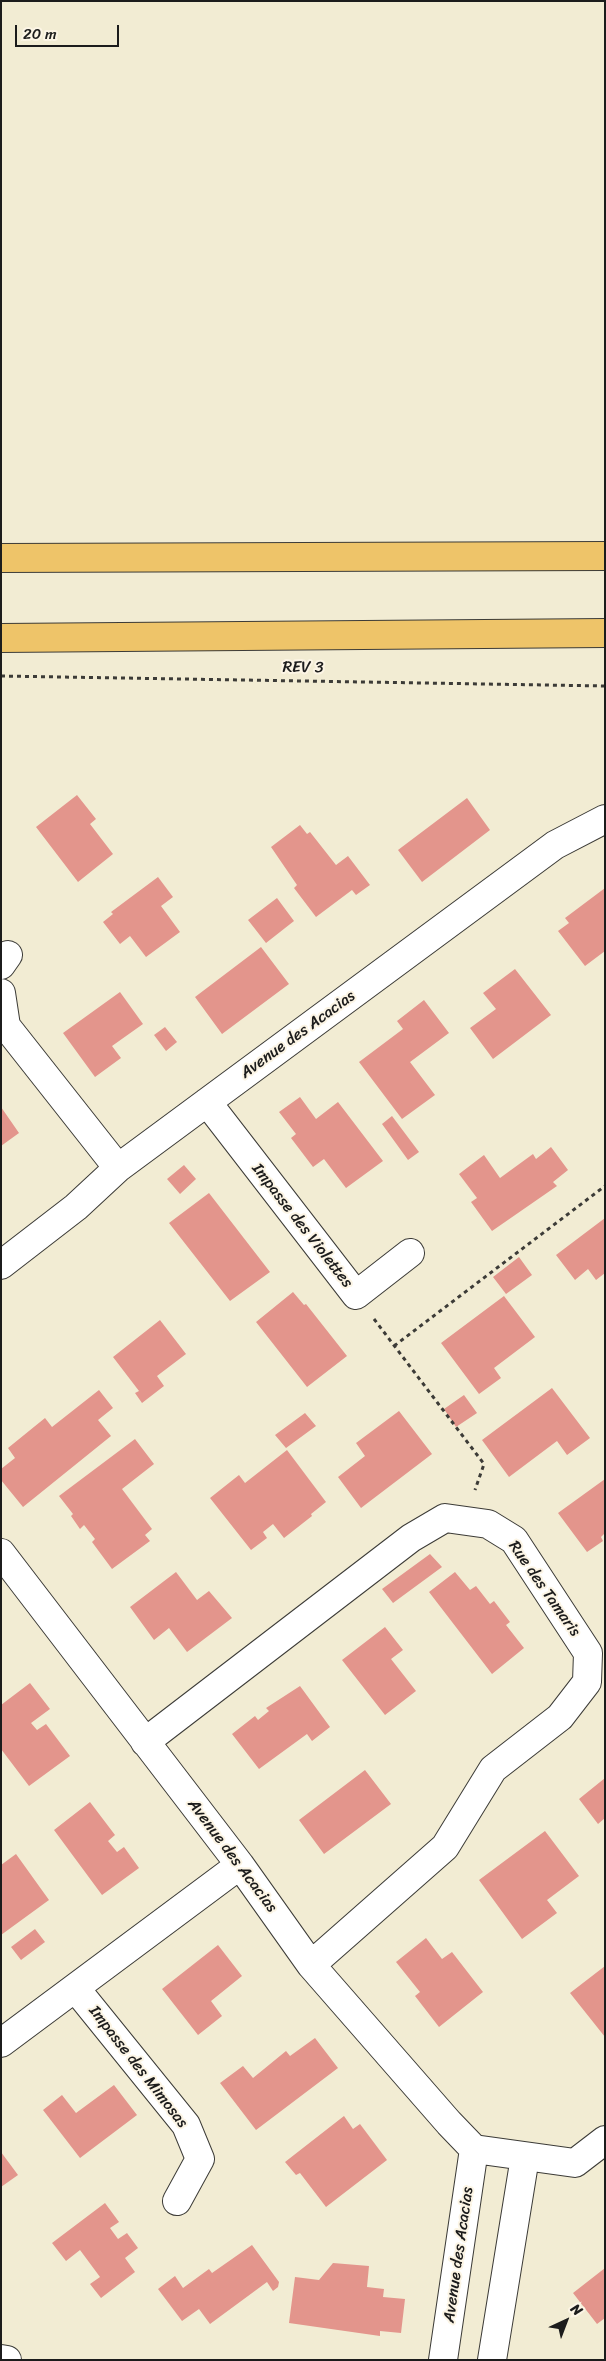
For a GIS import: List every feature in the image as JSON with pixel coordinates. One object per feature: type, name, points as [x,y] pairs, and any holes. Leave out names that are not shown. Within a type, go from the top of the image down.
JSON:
[{"type":"main road","points":[[1,558],[605,556]]},
{"type":"main road","points":[[1,638],[605,633]]},
{"type":"street","name":"Avenue des Acacias","points":[[1,1265],[76,1207],[118,1168],[554,845],[605,819]]},
{"type":"street","points":[[1,993],[6,1026],[118,1168]]},
{"type":"street","name":"Impasse des Violettes","points":[[206,1102],[356,1295],[410,1253]]},
{"type":"street","name":"Rue des Tamaris","points":[[145,1742],[411,1538],[445,1518],[488,1524],[514,1540],[588,1653],[587,1682],[560,1717],[493,1769],[445,1846],[311,1965]]},
{"type":"street","name":"Avenue des Acacias","points":[[1,1553],[240,1865],[311,1965],[474,2149],[443,2360]]},
{"type":"street","points":[[1,2043],[240,1865]]},
{"type":"street","name":"Impasse des Mimosas","points":[[76,1989],[186,2125],[200,2160],[177,2200]]},
{"type":"street","points":[[474,2149],[575,2163],[605,2140]]},
{"type":"street","points":[[492,2360],[525,2157]]},
{"type":"street","points":[[1,2359],[7,2360]]},
{"type":"path","name":"REV 3","points":[[1,676],[605,686]]},
{"type":"path","points":[[394,1346],[605,1186]]},
{"type":"path","points":[[356,1295],[484,1464],[474,1492]]},
{"type":"building","points":[[77,795],[96,819],[90,824],[113,854],[78,882],[36,827]]},
{"type":"building","points":[[467,798],[490,830],[422,882],[398,850]]},
{"type":"building","points":[[300,825],[307,834],[310,832],[336,865],[348,856],[370,885],[356,895],[352,890],[316,917],[294,888],[297,885],[271,847]]},
{"type":"building","points":[[158,877],[173,897],[161,906],[180,932],[146,957],[130,936],[120,944],[103,922],[113,914],[111,912]]},
{"type":"building","points":[[605,888],[605,951],[585,966],[558,931],[569,923],[565,918]]},
{"type":"building","points":[[277,898],[294,921],[266,943],[248,920]]},
{"type":"building","points":[[261,947],[289,984],[222,1034],[195,997]]},
{"type":"building","points":[[515,969],[551,1015],[493,1059],[470,1028],[496,1009],[483,993]]},
{"type":"building","points":[[120,992],[143,1024],[112,1046],[121,1058],[95,1077],[63,1033]]},
{"type":"building","points":[[424,1000],[449,1033],[410,1062],[435,1095],[402,1119],[359,1062],[403,1029],[397,1021]]},
{"type":"building","points":[[165,1027],[177,1042],[166,1051],[154,1035]]},
{"type":"building","points":[[300,1097],[316,1119],[338,1102],[383,1161],[346,1188],[324,1159],[313,1167],[291,1138],[296,1134],[279,1112]]},
{"type":"building","points":[[1,1107],[19,1133],[1,1146]]},
{"type":"building","points":[[392,1116],[419,1152],[408,1160],[382,1124]]},
{"type":"building","points":[[551,1147],[568,1170],[553,1182],[557,1186],[492,1231],[471,1202],[477,1198],[459,1174],[484,1155],[500,1178],[533,1154],[536,1159]]},
{"type":"building","points":[[184,1165],[196,1179],[180,1194],[167,1179]]},
{"type":"building","points":[[209,1193],[270,1272],[230,1301],[169,1223]]},
{"type":"building","points":[[605,1218],[605,1273],[596,1280],[588,1269],[575,1280],[556,1255]]},
{"type":"building","points":[[519,1257],[532,1275],[506,1294],[493,1277]]},
{"type":"building","points":[[293,1292],[304,1305],[306,1304],[347,1356],[307,1387],[256,1322]]},
{"type":"building","points":[[504,1296],[535,1337],[494,1368],[501,1378],[479,1394],[441,1343]]},
{"type":"building","points":[[160,1320],[186,1354],[157,1376],[164,1386],[142,1403],[135,1393],[139,1391],[113,1357]]},
{"type":"building","points":[[552,1388],[590,1438],[567,1455],[557,1441],[509,1477],[482,1440]]},
{"type":"building","points":[[99,1390],[113,1408],[98,1420],[111,1436],[23,1507],[1,1480],[1,1469],[15,1458],[8,1448],[45,1418],[52,1427]]},
{"type":"building","points":[[464,1395],[477,1413],[456,1427],[444,1409]]},
{"type":"building","points":[[399,1411],[432,1454],[361,1508],[338,1477],[365,1456],[356,1443]]},
{"type":"building","points":[[305,1413],[316,1426],[286,1448],[275,1435]]},
{"type":"building","points":[[135,1439],[154,1464],[122,1489],[152,1529],[145,1535],[150,1541],[112,1569],[92,1542],[95,1539],[84,1525],[80,1529],[71,1516],[73,1514],[59,1496]]},
{"type":"building","points":[[287,1450],[326,1502],[311,1514],[312,1516],[284,1538],[273,1524],[263,1532],[267,1538],[251,1550],[210,1498],[239,1475],[245,1483]]},
{"type":"building","points":[[605,1479],[605,1533],[601,1537],[603,1541],[587,1552],[558,1513]]},
{"type":"building","points":[[430,1554],[442,1567],[393,1603],[382,1589]]},
{"type":"building","points":[[176,1572],[197,1600],[209,1591],[232,1618],[187,1652],[169,1628],[154,1640],[130,1607]]},
{"type":"building","points":[[455,1572],[470,1590],[476,1586],[490,1604],[494,1601],[510,1622],[506,1625],[524,1648],[492,1674],[429,1592]]},
{"type":"building","points":[[385,1627],[403,1650],[391,1659],[416,1691],[385,1715],[342,1660]]},
{"type":"building","points":[[30,1683],[50,1709],[31,1723],[37,1730],[46,1724],[70,1756],[29,1786],[1,1749],[1,1705]]},
{"type":"building","points":[[300,1686],[330,1727],[312,1741],[307,1734],[259,1769],[232,1734],[255,1716],[258,1720],[269,1711],[266,1708]]},
{"type":"building","points":[[365,1770],[391,1804],[324,1854],[299,1820]]},
{"type":"building","points":[[605,1778],[605,1818],[598,1824],[579,1799]]},
{"type":"building","points":[[90,1802],[115,1835],[108,1841],[117,1852],[124,1847],[139,1868],[102,1895],[54,1830]]},
{"type":"building","points":[[545,1831],[579,1876],[547,1900],[557,1913],[522,1939],[479,1880]]},
{"type":"building","points":[[16,1854],[49,1900],[1,1935],[1,1865]]},
{"type":"building","points":[[35,1929],[45,1942],[21,1960],[11,1947]]},
{"type":"building","points":[[426,1938],[442,1959],[452,1952],[483,1992],[439,2027],[415,1996],[420,1992],[396,1962]]},
{"type":"building","points":[[218,1945],[242,1976],[211,2001],[222,2016],[198,2035],[162,1989]]},
{"type":"building","points":[[605,1966],[605,2037],[570,1993]]},
{"type":"building","points":[[315,2038],[338,2068],[256,2130],[220,2083],[243,2066],[253,2078],[286,2051],[290,2056]]},
{"type":"building","points":[[114,2085],[137,2115],[80,2158],[43,2110],[62,2095],[76,2113]]},
{"type":"building","points":[[344,2116],[353,2129],[360,2124],[387,2160],[326,2207],[300,2173],[296,2175],[285,2162]]},
{"type":"building","points":[[1,2152],[18,2175],[1,2187]]},
{"type":"building","points":[[105,2203],[119,2222],[110,2228],[118,2239],[127,2233],[138,2248],[125,2258],[135,2272],[101,2298],[90,2284],[100,2277],[80,2250],[66,2261],[52,2243]]},
{"type":"building","points":[[252,2245],[279,2282],[278,2287],[273,2291],[267,2282],[210,2324],[199,2309],[182,2321],[158,2289],[175,2276],[183,2288],[209,2269],[212,2273]]},
{"type":"building","points":[[333,2263],[369,2266],[367,2287],[384,2289],[383,2297],[405,2299],[401,2333],[380,2331],[380,2336],[289,2323],[295,2277],[319,2280]]},
{"type":"building","points":[[605,2268],[605,2318],[597,2324],[573,2293]]}]
